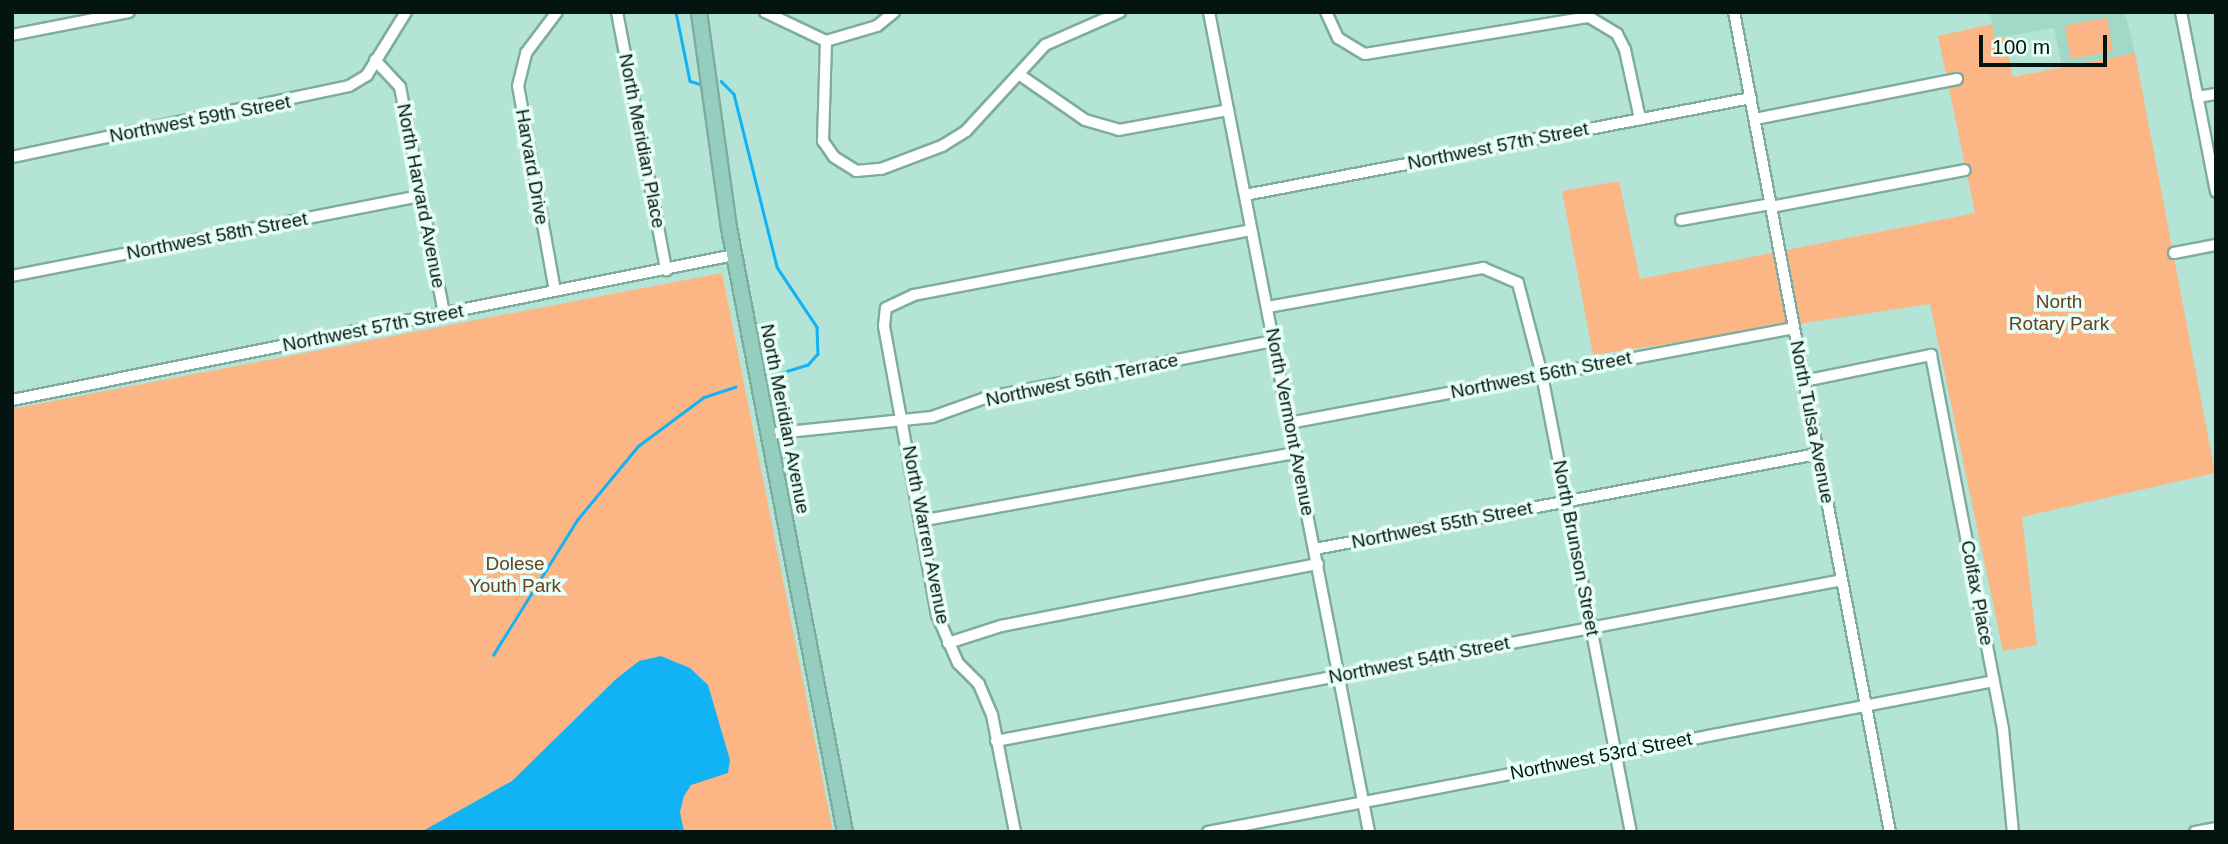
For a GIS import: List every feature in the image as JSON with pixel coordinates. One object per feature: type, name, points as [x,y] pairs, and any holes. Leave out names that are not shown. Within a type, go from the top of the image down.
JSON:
[{"type":"main road","name":"North Meridian Avenue","points":[[701,12],[734,255],[845,832]]},
{"type":"street","points":[[12,35],[129,12]]},
{"type":"street","points":[[376,60],[406,12]]},
{"type":"street","name":"Harvard Drive","points":[[555,291],[518,86],[527,53],[557,12]]},
{"type":"street","name":"North Meridian Place","points":[[617,12],[666,270]]},
{"type":"street","points":[[766,12],[826,41],[877,26],[894,12]]},
{"type":"street","points":[[826,41],[823,141],[834,157],[856,172],[881,169],[943,146],[966,131],[1045,45],[1121,12]]},
{"type":"street","name":"North Vermont Avenue","points":[[1209,12],[1368,832]]},
{"type":"street","points":[[1326,12],[1338,38],[1365,54],[1589,17],[1617,34],[1625,50],[1640,119]]},
{"type":"street","points":[[2182,12],[2216,192]]},
{"type":"street","name":"North Tulsa Avenue","points":[[1737,13],[1889,832]]},
{"type":"street","name":"Northwest 59th Street","points":[[12,157],[318,95],[349,86],[367,75],[376,60]]},
{"type":"street","name":"North Harvard Avenue","points":[[376,60],[400,88],[444,314]]},
{"type":"street","points":[[1020,75],[1084,120],[1119,130],[1228,110]]},
{"type":"street","points":[[1755,119],[1957,79]]},
{"type":"street","points":[[2197,97],[2216,94]]},
{"type":"street","name":"Northwest 57th Street","points":[[1245,195],[1751,98]]},
{"type":"street","points":[[1681,220],[1965,170]]},
{"type":"street","name":"Northwest 58th Street","points":[[12,276],[421,196]]},
{"type":"street","name":"North Warren Avenue","points":[[1015,832],[996,741],[979,684],[958,663],[948,643],[920,521],[905,420],[884,326],[886,308],[914,295],[1251,230]]},
{"type":"street","points":[[2174,253],[2216,245]]},
{"type":"street","name":"Northwest 57th Street","points":[[12,400],[734,255]]},
{"type":"street","name":"North Brunson Street","points":[[1268,307],[1483,268],[1503,273],[1518,283],[1528,306],[1618,753],[1631,832]]},
{"type":"street","name":"Northwest 56th Street","points":[[1289,423],[1794,328]]},
{"type":"street","name":"Northwest 56th Terrace","points":[[768,434],[905,420],[1022,389],[1272,341]]},
{"type":"street","name":"Colfax Place","points":[[1804,381],[1931,355],[1994,681],[2013,832]]},
{"type":"street","points":[[920,521],[1296,453]]},
{"type":"street","name":"Northwest 55th Street","points":[[1315,550],[1817,454]]},
{"type":"street","points":[[948,643],[1001,626],[1318,564]]},
{"type":"street","name":"Northwest 54th Street","points":[[996,741],[1842,580]]},
{"type":"street","name":"Northwest 53rd Street","points":[[1208,832],[1994,681]]},
{"type":"street","points":[[2195,832],[2216,828]]},
{"type":"shaded area","points":[[1990,12],[2125,12],[2135,53],[2062,67],[2054,28],[1995,38]]},
{"type":"green space","points":[[2107,18],[2113,51],[2071,59],[2065,25]]},
{"type":"green space","name":"North Rotary Park","points":[[1992,24],[1995,38],[2005,37],[2013,77],[2135,53],[2215,473],[2022,517],[2037,645],[2003,651],[1930,304],[1593,355],[1562,191],[1619,181],[1640,279],[1975,213],[1938,36]]},
{"type":"green space","name":"Dolese Youth Park","points":[[722,273],[833,832],[12,832],[12,409]]},
{"type":"water","points":[[661,656],[690,668],[708,685],[730,760],[728,773],[691,785],[684,796],[680,812],[684,832],[421,832],[512,781],[616,679],[639,661]]},
{"type":"waterway","points":[[676,12],[690,81],[700,84]]},
{"type":"waterway","points":[[721,81],[734,94],[777,267],[817,327],[818,354],[808,365],[775,375]]},
{"type":"waterway","points":[[493,655],[577,520],[638,446],[704,397],[735,387]]}]
